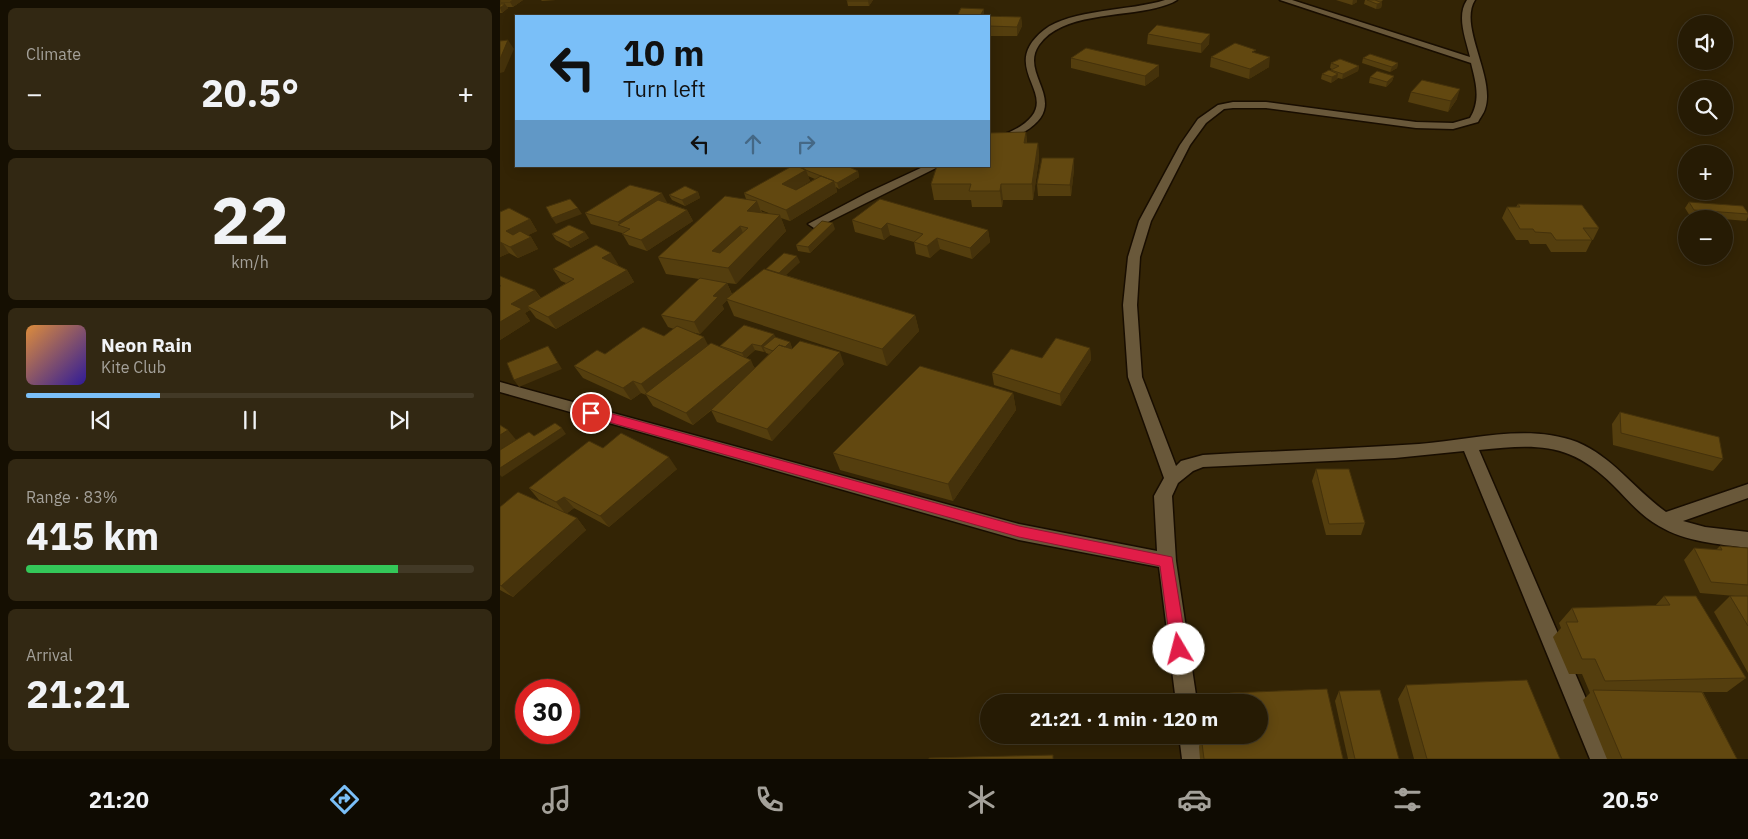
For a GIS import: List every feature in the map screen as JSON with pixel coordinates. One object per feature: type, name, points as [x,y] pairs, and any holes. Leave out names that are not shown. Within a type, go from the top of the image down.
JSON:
[{"type":"street","points":[[990,144],[1032,122],[1039,112],[1041,100],[1030,71],[1028,57],[1036,43],[1048,31],[1066,23],[1173,0]]},
{"type":"street","points":[[1284,0],[1477,62]]},
{"type":"street","points":[[1172,478],[1135,377],[1131,295],[1134,257],[1145,221],[1184,145],[1202,121],[1221,107],[1248,104],[1416,125],[1454,126],[1474,120],[1481,108],[1482,90],[1466,19],[1467,6],[1471,0]]},
{"type":"street","points":[[814,224],[933,167]]},
{"type":"street","points":[[500,387],[1019,532],[1167,561]]},
{"type":"street","points":[[1185,694],[1167,561],[1163,496],[1172,478],[1187,466],[1203,461],[1422,450],[1524,440],[1570,447],[1587,455],[1604,466],[1664,520],[1692,530],[1748,540]]},
{"type":"street","points":[[1469,445],[1601,759]]},
{"type":"street","points":[[1664,520],[1748,491]]},
{"type":"street","points":[[1191,744],[1193,759]]},
{"type":"building","points":[[500,0],[513,0],[510,2],[500,2]]},
{"type":"building","points":[[847,0],[869,0],[847,1]]},
{"type":"building","points":[[1367,0],[1375,0],[1382,3],[1377,4]]},
{"type":"building","points":[[961,8],[984,9],[981,15],[958,15]]},
{"type":"building","points":[[990,16],[1021,17],[1017,27],[990,26]]},
{"type":"building","points":[[1157,25],[1210,34],[1201,44],[1148,34]]},
{"type":"building","points":[[508,40],[500,59],[500,41]]},
{"type":"building","points":[[1235,43],[1256,50],[1252,52],[1270,57],[1250,69],[1211,57]]},
{"type":"building","points":[[1086,48],[1159,65],[1145,76],[1071,58]]},
{"type":"building","points":[[1370,54],[1398,63],[1392,67],[1363,58]]},
{"type":"building","points":[[1340,59],[1359,66],[1343,74],[1331,70],[1339,66],[1331,63]]},
{"type":"building","points":[[1329,70],[1338,74],[1332,77],[1322,74]]},
{"type":"building","points":[[1377,71],[1394,76],[1387,82],[1370,77]]},
{"type":"building","points":[[1422,80],[1460,89],[1451,101],[1411,92]]},
{"type":"building","points":[[1026,132],[1024,143],[1038,143],[1032,184],[1001,184],[1000,191],[969,191],[971,184],[931,184],[937,167],[990,167],[990,133]]},
{"type":"building","points":[[1042,158],[1074,158],[1070,185],[1037,184]]},
{"type":"building","points":[[790,167],[798,167],[806,170],[782,184],[796,190],[821,176],[834,181],[786,210],[744,193]]},
{"type":"building","points":[[806,167],[849,167],[858,171],[837,183],[803,169]]},
{"type":"building","points":[[630,185],[662,193],[618,222],[585,213]]},
{"type":"building","points":[[685,186],[698,192],[682,200],[669,195]]},
{"type":"building","points":[[725,196],[757,201],[747,211],[780,215],[728,268],[658,257]],"holes":[[[740,226],[748,228],[720,253],[712,251]]]},
{"type":"building","points":[[570,199],[578,208],[552,218],[546,207]]},
{"type":"building","points":[[880,199],[988,230],[970,248],[937,238],[927,246],[914,242],[923,234],[887,223],[881,229],[852,220]]},
{"type":"building","points":[[658,200],[687,210],[641,240],[622,234],[630,229],[618,225]]},
{"type":"building","points":[[1689,202],[1743,206],[1748,214],[1733,213],[1733,210],[1694,210]]},
{"type":"building","points":[[1518,204],[1582,205],[1599,228],[1583,228],[1592,240],[1556,240],[1551,233],[1535,232],[1533,229],[1520,229],[1507,207],[1520,207]]},
{"type":"building","points":[[509,208],[530,219],[506,231],[513,235],[520,231],[531,237],[510,247],[500,242],[500,212]]},
{"type":"building","points":[[822,221],[833,223],[808,247],[796,245]]},
{"type":"building","points":[[569,225],[585,232],[568,242],[552,234]]},
{"type":"building","points":[[596,245],[611,253],[602,258],[627,270],[548,317],[527,306],[574,279],[553,269]]},
{"type":"building","points":[[784,253],[797,256],[779,273],[766,269]]},
{"type":"building","points":[[764,269],[915,315],[882,349],[726,299]]},
{"type":"building","points":[[500,276],[535,290],[511,304],[522,309],[500,322],[501,286]]},
{"type":"building","points":[[700,278],[727,283],[713,296],[718,297],[694,322],[661,315]]},
{"type":"building","points":[[744,325],[774,334],[761,346],[752,344],[742,353],[720,346]]},
{"type":"building","points":[[677,326],[704,337],[641,384],[633,381],[623,388],[574,366],[597,350],[605,354],[643,327],[664,336]]},
{"type":"building","points":[[775,337],[790,342],[785,347],[779,345],[773,351],[763,347]]},
{"type":"building","points":[[1056,338],[1090,348],[1060,394],[992,373],[1011,349],[1042,358]]},
{"type":"building","points":[[800,341],[840,352],[767,429],[711,410],[779,345],[792,349]]},
{"type":"building","points":[[711,343],[751,360],[686,413],[645,394]]},
{"type":"building","points":[[548,346],[558,363],[514,380],[507,363]]},
{"type":"building","points":[[920,366],[1013,393],[948,484],[833,453]]},
{"type":"building","points":[[1620,412],[1719,437],[1723,459],[1621,433]]},
{"type":"building","points":[[555,423],[562,428],[500,468],[500,450],[529,432],[534,436]]},
{"type":"building","points":[[500,425],[508,430],[500,435]]},
{"type":"building","points":[[621,433],[669,457],[600,516],[564,497],[556,502],[529,488],[589,441],[603,448]]},
{"type":"building","points":[[1316,469],[1349,469],[1365,523],[1329,524]]},
{"type":"building","points":[[518,492],[577,518],[501,586],[500,507]]},
{"type":"building","points":[[1720,546],[1748,548],[1748,585],[1711,582],[1694,548],[1722,550]]},
{"type":"building","points":[[1664,596],[1696,596],[1746,678],[1605,681],[1595,659],[1582,659],[1566,622],[1578,622],[1572,608],[1670,605]]},
{"type":"building","points":[[1730,596],[1748,596],[1748,626]]},
{"type":"building","points":[[1527,680],[1560,759],[1427,759],[1406,685]]},
{"type":"building","points":[[1327,689],[1343,759],[1204,759],[1202,744],[1268,744],[1268,694],[1230,693]]},
{"type":"building","points":[[1380,690],[1399,759],[1355,759],[1339,691]]},
{"type":"building","points":[[1593,690],[1702,692],[1737,759],[1622,759]]},
{"type":"building","points":[[1053,755],[1053,759],[929,759],[929,758]]},
{"type":"route","points":[[591,413],[701,442],[1019,532],[1167,561],[1179,649]]}]
